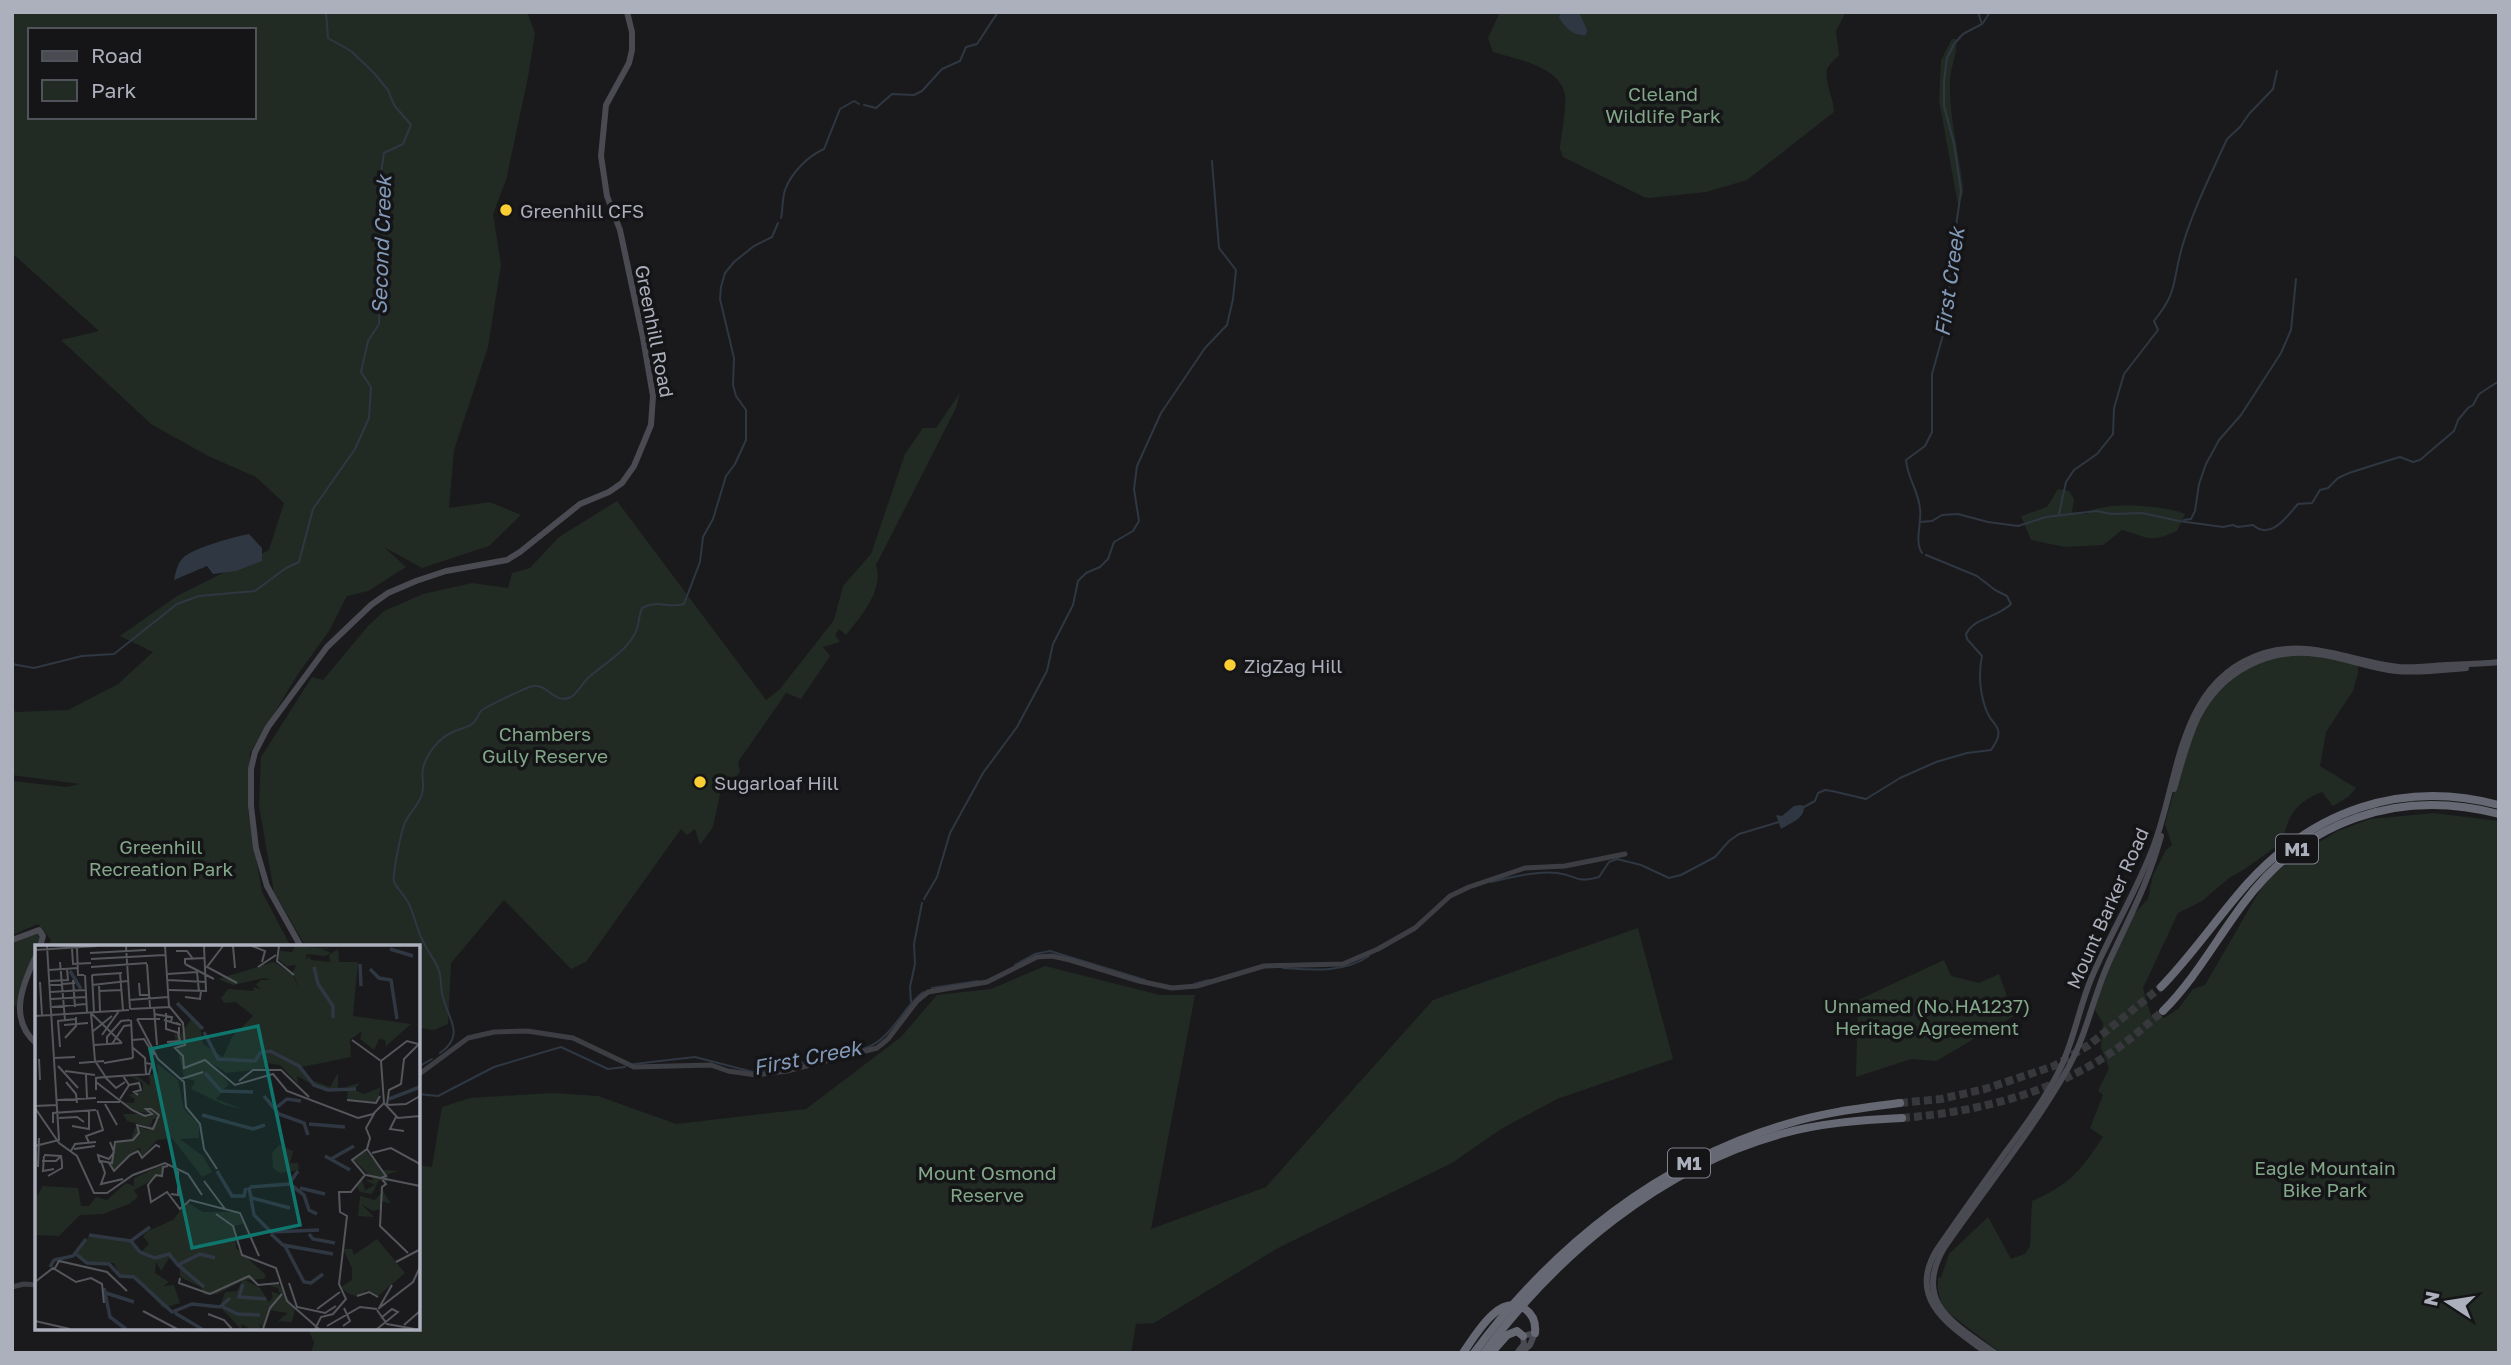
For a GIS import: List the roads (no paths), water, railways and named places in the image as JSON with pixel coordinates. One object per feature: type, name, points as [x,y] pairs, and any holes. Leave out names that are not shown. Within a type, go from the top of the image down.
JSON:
[{"type":"highway","name":"M1","points":[[2161,987],[2261,870],[2292,842],[2327,820],[2366,805],[2407,797],[2448,796],[2499,805]]},
{"type":"highway","name":"M1","points":[[2163,1011],[2204,963],[2256,887],[2286,858],[2320,834],[2369,812],[2412,805],[2454,805],[2499,814]]},
{"type":"highway","name":"M1","points":[[1484,1353],[1517,1312],[1521,1301],[1555,1261],[1603,1219],[1637,1194],[1692,1161],[1731,1143],[1792,1122],[1834,1112],[1899,1103]]},
{"type":"highway","name":"M1","points":[[1474,1353],[1507,1312],[1610,1224],[1662,1187],[1699,1166],[1759,1141],[1800,1129],[1842,1122],[1902,1118]]},
{"type":"highway","points":[[1462,1353],[1493,1314],[1506,1307],[1518,1306],[1529,1312],[1535,1321],[1535,1334]]},
{"type":"highway","points":[[1490,1353],[1510,1333],[1518,1332],[1523,1336]]},
{"type":"main road","name":"Greenhill Road","points":[[300,945],[267,886],[257,848],[251,806],[251,769],[255,752],[268,727],[327,647],[371,605],[388,593],[416,581],[446,571],[507,560],[520,552],[580,504],[609,492],[622,483],[634,466],[651,425],[653,396],[620,230],[607,196],[601,156],[606,106],[629,62],[632,50],[632,32],[627,12]]},
{"type":"main road","name":"Mount Barker Road","points":[[1995,1353],[1943,1313],[1932,1289],[1934,1269],[1944,1248],[2033,1123],[2080,1042],[2110,960],[2139,901],[2187,743],[2208,700],[2225,681],[2251,663],[2292,653],[2315,653],[2382,669],[2410,672],[2499,663]]},
{"type":"main road","name":"Mount Barker Road","points":[[1987,1353],[1938,1314],[1928,1294],[1928,1269],[1935,1251],[2062,1072],[2089,984],[2153,856]]},
{"type":"main road","points":[[12,940],[39,930],[43,936],[41,945]]},
{"type":"main road","points":[[2101,956],[2110,960]]},
{"type":"main road","points":[[35,958],[25,981],[19,1008],[26,1034],[35,1042]]},
{"type":"main road","points":[[1519,1353],[1524,1344],[1523,1336],[1535,1334]]},
{"type":"main road","points":[[1519,1353],[1531,1343],[1535,1334]]},
{"type":"street","points":[[420,1074],[468,1038],[487,1033],[519,1031],[549,1032],[573,1038],[634,1067],[711,1065],[728,1071],[756,1075],[787,1071],[877,1048],[888,1040],[917,1001],[928,992],[987,982],[1037,957],[1052,956],[1070,960],[1172,988],[1197,986],[1264,966],[1343,964],[1378,949],[1415,928],[1450,896],[1469,887],[1525,868],[1565,866],[1625,855]]},
{"type":"street","points":[[12,1287],[35,1285]]},
{"type":"waterway","name":"Second Creek","points":[[12,664],[34,668],[82,656],[114,654],[177,604],[199,596],[255,591],[286,568],[299,562],[313,509],[355,449],[369,418],[371,387],[361,372],[368,341],[379,324],[382,241],[385,230],[380,180],[384,153],[403,144],[411,125],[394,105],[388,90],[374,73],[351,51],[328,38],[326,12]]},
{"type":"waterway","points":[[864,105],[876,108],[892,94],[914,95],[922,91],[942,69],[960,61],[966,47],[977,44],[998,12]]},
{"type":"waterway","name":"First Creek","points":[[1922,553],[1918,537],[1919,503],[1906,460],[1925,446],[1932,432],[1932,374],[1948,317],[1950,268],[1961,191],[1954,144],[1944,106],[1944,81],[1947,58],[1954,44],[1963,34],[1982,24],[1978,12]]},
{"type":"waterway","points":[[1983,23],[1990,12]]},
{"type":"waterway","points":[[2059,514],[2066,482],[2074,470],[2097,454],[2113,434],[2114,408],[2124,374],[2158,330],[2154,321],[2171,294],[2190,223],[2227,139],[2273,89],[2277,71]]},
{"type":"waterway","points":[[781,218],[784,193],[791,177],[806,161],[824,149],[840,109],[854,101],[859,104]]},
{"type":"waterway","points":[[924,899],[937,877],[950,833],[983,773],[1017,727],[1047,671],[1053,644],[1073,605],[1078,581],[1086,573],[1100,567],[1108,559],[1114,542],[1133,531],[1139,521],[1134,489],[1137,466],[1161,413],[1205,348],[1227,325],[1236,270],[1219,248],[1212,161]]},
{"type":"waterway","points":[[440,1053],[448,1046],[454,1033],[442,994],[440,974],[409,904],[394,882],[404,825],[422,794],[427,757],[443,738],[470,725],[481,711],[515,693],[538,686],[556,697],[571,697],[633,637],[642,608],[653,604],[684,604],[700,562],[703,537],[713,519],[726,476],[746,440],[746,410],[736,396],[733,385],[734,358],[720,299],[721,287],[725,273],[734,262],[754,246],[772,237],[778,223]]},
{"type":"waterway","points":[[2184,520],[2191,519],[2195,511],[2199,484],[2219,440],[2241,415],[2281,353],[2291,330],[2296,279]]},
{"type":"waterway","points":[[1920,522],[1932,521],[1942,515],[1958,514],[2018,526],[2046,517],[2096,511],[2112,514],[2142,513],[2223,527],[2253,525],[2260,529],[2272,529],[2298,504],[2312,503],[2320,490],[2328,488],[2338,478],[2400,457],[2413,462],[2420,460],[2454,431],[2458,420],[2473,405],[2479,394],[2499,381]]},
{"type":"waterway","name":"First Creek","points":[[1804,807],[1815,801],[1818,793],[1825,790],[1866,799],[1900,778],[1936,762],[1967,753],[1991,750],[1997,740],[1997,728],[1989,716],[1982,694],[1982,656],[1967,639],[1966,634],[1975,624],[2011,604],[2007,596],[1977,576],[1926,555]]},
{"type":"waterway","name":"First Creek","points":[[1491,882],[1540,873],[1590,879],[1599,877],[1609,862],[1617,859],[1641,865],[1669,878],[1681,875],[1715,857],[1739,834],[1779,822]]},
{"type":"waterway","points":[[911,1002],[914,944],[922,903]]},
{"type":"waterway","name":"First Creek","points":[[1015,965],[1035,954],[1050,951],[1145,980]]},
{"type":"waterway","name":"First Creek","points":[[1283,968],[1339,968],[1369,956]]},
{"type":"waterway","name":"First Creek","points":[[1194,984],[1209,980]]},
{"type":"waterway","name":"First Creek","points":[[932,988],[978,981]]},
{"type":"waterway","name":"First Creek","points":[[634,1064],[695,1057],[753,1072],[863,1049],[882,1039],[923,992]]},
{"type":"waterway","name":"First Creek","points":[[420,1094],[438,1096],[494,1067],[561,1047],[608,1069],[625,1067]]},
{"type":"waterway","points":[[420,1066],[432,1059]]},
{"type":"tunnel","points":[[1900,1103],[1941,1099],[1985,1089],[2054,1066],[2089,1045],[2161,987]]},
{"type":"tunnel","points":[[1902,1118],[1985,1106],[2038,1090],[2088,1067],[2112,1052],[2163,1011]]},
{"type":"place","name":"Greenhill CFS","points":[[506,210]]},
{"type":"place","name":"ZigZag Hill","points":[[1230,665]]},
{"type":"place","name":"Sugarloaf Hill","points":[[700,782]]},
{"type":"park label","name":"Cleland Wildlife Park","points":[[1663,104]]},
{"type":"park label","name":"Chambers Gully Reserve","points":[[545,744]]},
{"type":"park label","name":"Greenhill Recreation Park","points":[[161,857]]},
{"type":"park label","name":"Unnamed (No.HA1237) Heritage Agreement","points":[[1927,1016]]},
{"type":"park label","name":"Eagle Mountain Bike Park","points":[[2325,1178]]},
{"type":"park label","name":"Mount Osmond Reserve","points":[[987,1183]]}]
